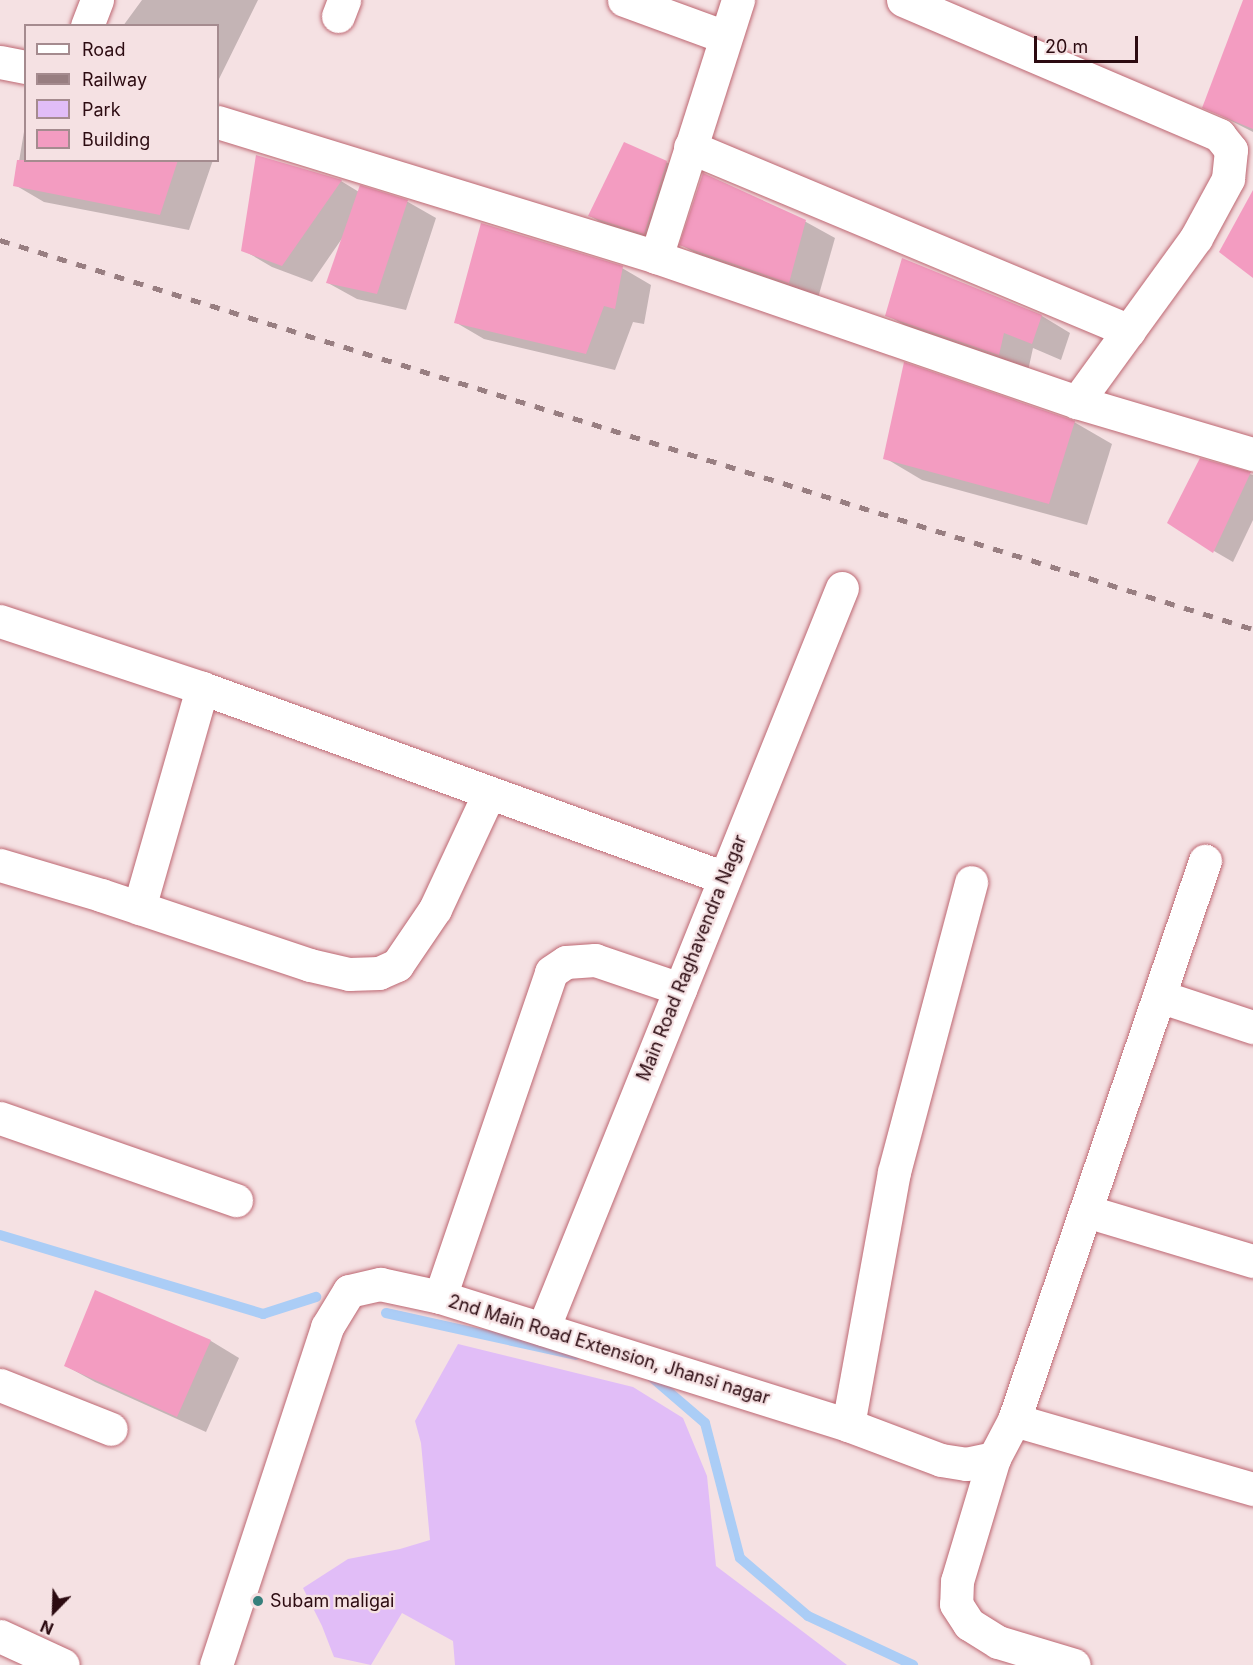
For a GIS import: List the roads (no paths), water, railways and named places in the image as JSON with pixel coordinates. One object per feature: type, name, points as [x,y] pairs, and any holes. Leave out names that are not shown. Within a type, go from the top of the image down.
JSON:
[{"type":"street","points":[[88,24],[97,0]]},
{"type":"street","points":[[624,0],[724,37]]},
{"type":"street","points":[[656,257],[724,37],[738,0]]},
{"type":"street","points":[[903,0],[1219,135],[1231,150],[1228,179],[1196,238],[1077,402]]},
{"type":"street","points":[[0,62],[24,67]]},
{"type":"street","points":[[219,122],[656,257],[1077,402],[1253,454]]},
{"type":"street","points":[[690,147],[1129,331]]},
{"type":"street","name":"Main Road Raghavendra Nagar","points":[[543,1329],[842,588]]},
{"type":"street","points":[[0,621],[202,688],[725,878]]},
{"type":"street","points":[[139,908],[202,688]]},
{"type":"street","points":[[0,865],[310,965],[349,974],[380,973],[398,965],[435,909],[489,793]]},
{"type":"street","points":[[1074,1665],[998,1642],[969,1624],[956,1604],[957,1581],[994,1458],[1014,1420],[1205,861]]},
{"type":"street","points":[[848,1425],[894,1172],[971,882]]},
{"type":"street","points":[[440,1297],[551,972],[566,962],[595,960],[680,989]]},
{"type":"street","points":[[1159,996],[1253,1027]]},
{"type":"street","points":[[0,1118],[236,1200]]},
{"type":"street","points":[[1086,1211],[1253,1261]]},
{"type":"street","name":"2nd Main Road Extension, Jhansi nagar","points":[[216,1665],[327,1327],[349,1291],[380,1284],[440,1297],[848,1425],[940,1460],[966,1464],[994,1458]]},
{"type":"street","points":[[0,1385],[111,1429]]},
{"type":"street","points":[[1014,1420],[1253,1489]]},
{"type":"street","points":[[0,1636],[63,1665]]},
{"type":"waterway","points":[[0,1235],[263,1314],[316,1297]]},
{"type":"waterway","points":[[386,1313],[575,1355]]},
{"type":"waterway","points":[[648,1374],[705,1423],[740,1558],[808,1616],[913,1665]]},
{"type":"railway","points":[[0,240],[1253,629]]},
{"type":"place","name":"Subam maligai","points":[[258,1601]]}]
